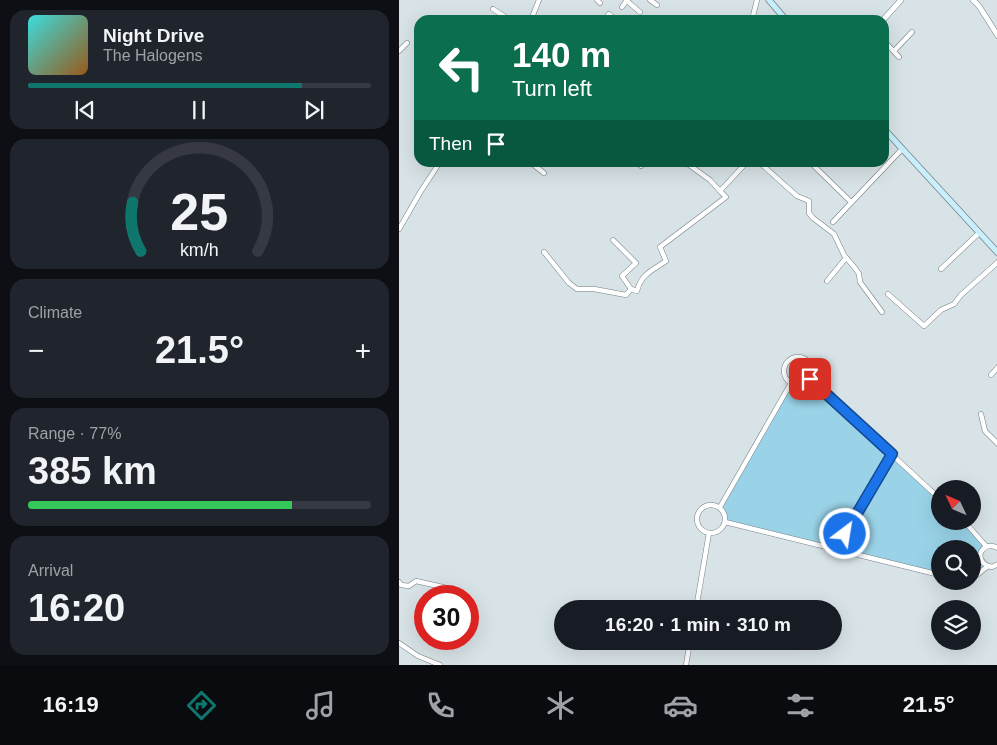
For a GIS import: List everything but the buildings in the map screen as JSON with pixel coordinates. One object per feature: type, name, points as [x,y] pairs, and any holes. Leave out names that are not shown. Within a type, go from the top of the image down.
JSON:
[{"type":"main road","points":[[769,0],[782,15]]},
{"type":"main road","points":[[889,135],[997,253]]},
{"type":"street","points":[[534,15],[539,0]]},
{"type":"street","points":[[622,8],[627,0],[640,12]]},
{"type":"street","points":[[650,0],[657,5]]},
{"type":"street","points":[[753,15],[757,0]]},
{"type":"street","points":[[888,15],[901,0]]},
{"type":"street","points":[[973,0],[979,6],[997,36]]},
{"type":"street","points":[[493,9],[502,15]]},
{"type":"street","points":[[893,51],[912,32]]},
{"type":"street","points":[[399,50],[407,43]]},
{"type":"street","points":[[889,47],[899,57]]},
{"type":"street","points":[[889,163],[902,149]]},
{"type":"street","points":[[399,229],[437,167]]},
{"type":"street","points":[[536,167],[544,173]]},
{"type":"street","points":[[613,240],[636,263],[622,276],[631,289],[637,291],[643,276],[666,261],[660,247],[725,197],[710,180],[692,167]]},
{"type":"street","points":[[720,191],[742,167]]},
{"type":"street","points":[[765,167],[797,196],[809,201],[809,213],[834,234],[840,249],[859,274],[860,282],[882,312]]},
{"type":"street","points":[[815,167],[851,202]]},
{"type":"street","points":[[833,222],[885,167]]},
{"type":"street","points":[[941,270],[979,233]]},
{"type":"street","points":[[544,252],[577,290],[594,289],[626,295],[631,289]]},
{"type":"street","points":[[827,280],[846,258]]},
{"type":"street","points":[[888,294],[924,326],[941,310],[954,304],[961,294],[997,262]]},
{"type":"street","points":[[795,357],[806,359],[812,368],[810,379],[801,385],[791,383],[784,374],[786,364],[795,357]]},
{"type":"street","points":[[991,375],[997,368]]},
{"type":"street","points":[[810,379],[931,491]]},
{"type":"street","points":[[720,508],[791,383]]},
{"type":"street","points":[[981,414],[985,431],[997,444]]},
{"type":"street","points":[[835,550],[892,454]]},
{"type":"street","points":[[714,505],[723,511],[725,522],[719,530],[709,533],[699,527],[697,516],[703,507],[714,505]]},
{"type":"street","points":[[725,522],[931,573]]},
{"type":"street","points":[[972,530],[986,546]]},
{"type":"street","points":[[698,600],[709,533]]},
{"type":"street","points":[[997,548],[990,545],[986,546],[981,552],[980,557],[981,561],[988,566],[992,567],[997,564]]},
{"type":"street","points":[[981,572],[988,566]]},
{"type":"street","points":[[399,582],[401,585],[409,586],[416,581],[434,585]]},
{"type":"street","points":[[399,643],[418,656],[440,665]]},
{"type":"street","points":[[687,665],[690,650]]},
{"type":"shaded area","points":[[810,379],[931,491],[931,530],[972,530],[981,540],[931,540],[931,573],[725,522],[724,514],[720,507],[791,383],[806,383]]},
{"type":"shaded area","points":[[981,540],[986,546],[981,555]]},
{"type":"shaded area","points":[[981,558],[988,566],[981,572]]},
{"type":"route","points":[[810,379],[892,454],[845,534]]}]
